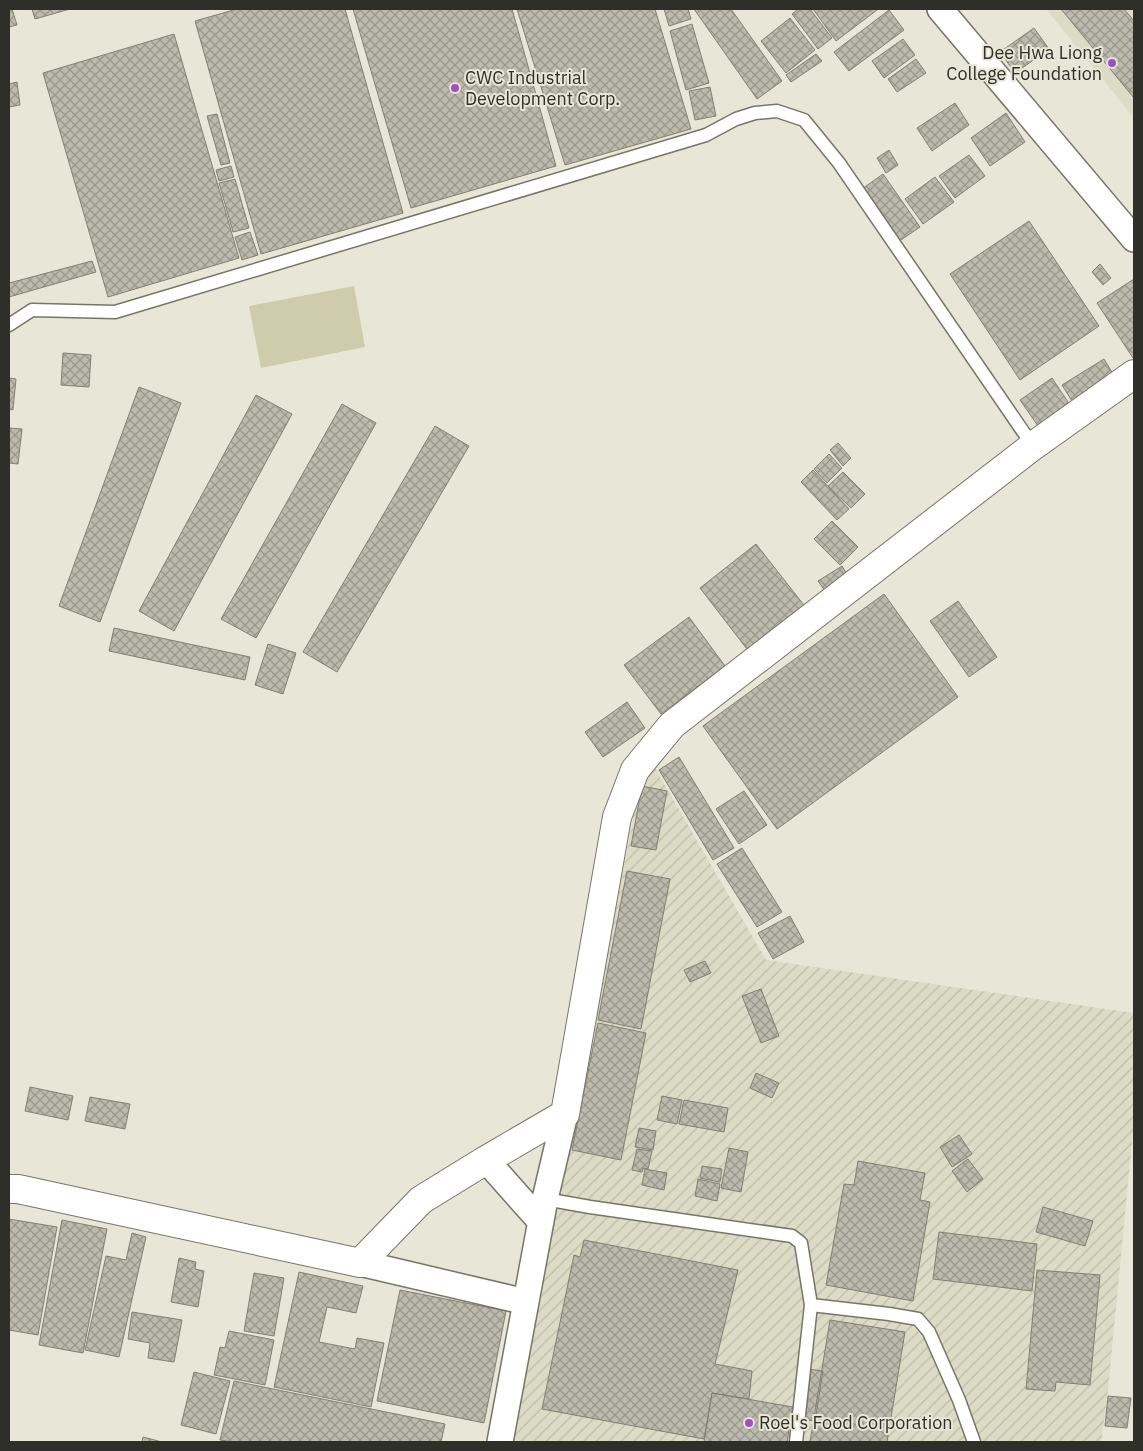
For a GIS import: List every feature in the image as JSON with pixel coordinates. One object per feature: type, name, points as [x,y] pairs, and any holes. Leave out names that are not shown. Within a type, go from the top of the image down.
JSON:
[{"type":"street","points":[[940,9],[1134,239]]},
{"type":"street","points":[[500,1442],[543,1210],[565,1114],[617,817],[635,770],[672,725],[1033,446],[1134,374]]},
{"type":"street","points":[[360,1263],[421,1200],[565,1114]]},
{"type":"street","points":[[486,1160],[543,1210]]},
{"type":"street","points":[[9,1189],[360,1263],[526,1302]]},
{"type":"lane","points":[[9,324],[32,310],[115,312],[706,135],[736,119],[755,113],[777,111],[804,120],[839,162],[1033,446]]},
{"type":"lane","points":[[543,1210],[590,1207],[792,1236],[801,1243],[811,1305],[796,1442]]},
{"type":"lane","points":[[811,1305],[918,1319],[930,1332],[959,1400],[974,1442]]},
{"type":"shaded area","name":"Dee Hwa Liong College Foundation","points":[[1046,9],[1134,9],[1134,118]]},
{"type":"shaded area","points":[[354,286],[365,347],[261,368],[249,306]]},
{"type":"shaded area","name":"Roel's Food Corporation","points":[[655,768],[766,960],[1134,1013],[1134,1121],[1107,1400],[1101,1442],[511,1442],[642,774]]},
{"type":"building","points":[[9,9],[12,9],[17,25],[9,27]]},
{"type":"building","points":[[32,9],[70,9],[35,19]]},
{"type":"building","points":[[237,9],[345,9],[403,213],[261,254],[195,21]]},
{"type":"building","name":"CWC Industrial Development Corp.","points":[[353,9],[512,9],[556,166],[411,208]]},
{"type":"building","points":[[517,9],[655,9],[691,129],[565,165]]},
{"type":"building","points":[[664,9],[688,9],[691,19],[669,26]]},
{"type":"building","points":[[694,9],[731,9],[782,81],[757,99]]},
{"type":"building","points":[[798,9],[810,9],[832,38],[818,49],[792,14]]},
{"type":"building","points":[[813,9],[876,9],[877,10],[836,41]]},
{"type":"building","name":"Dee Hwa Liong College Foundation","points":[[1061,9],[1124,9],[1134,21],[1134,98]]},
{"type":"building","points":[[889,10],[904,30],[849,71],[834,52]]},
{"type":"building","points":[[790,18],[815,50],[786,73],[761,41]]},
{"type":"building","points":[[692,24],[709,83],[686,90],[670,31]]},
{"type":"building","points":[[1034,28],[1049,49],[1015,73],[1000,52]]},
{"type":"building","points":[[174,34],[239,258],[108,297],[43,73]]},
{"type":"building","points":[[903,39],[915,55],[884,78],[872,61]]},
{"type":"building","points":[[816,54],[822,61],[791,82],[786,75]]},
{"type":"building","points":[[916,59],[926,73],[897,92],[888,79]]},
{"type":"building","points":[[17,82],[20,105],[9,107],[9,84]]},
{"type":"building","points":[[710,87],[716,116],[695,120],[689,91]]},
{"type":"building","points":[[955,103],[969,125],[932,151],[917,128]]},
{"type":"building","points":[[1006,113],[1025,142],[990,166],[971,138]]},
{"type":"building","points":[[217,114],[230,163],[221,165],[207,116]]},
{"type":"building","points":[[889,150],[898,165],[886,173],[877,158]]},
{"type":"building","points":[[969,155],[985,176],[955,198],[939,176]]},
{"type":"building","points":[[231,166],[234,177],[219,181],[216,170]]},
{"type":"building","points":[[883,174],[920,227],[898,242],[862,189]]},
{"type":"building","points":[[935,177],[954,202],[923,224],[905,199]]},
{"type":"building","points":[[235,179],[249,228],[233,232],[219,183]]},
{"type":"building","points":[[1029,221],[1099,326],[1020,380],[950,274]]},
{"type":"building","points":[[250,232],[258,255],[242,260],[235,237]]},
{"type":"building","points":[[92,261],[96,272],[9,297],[9,283]]},
{"type":"building","points":[[1100,264],[1111,278],[1103,285],[1092,272]]},
{"type":"building","points":[[1134,279],[1134,357],[1133,358],[1097,303]]},
{"type":"building","points":[[63,353],[91,355],[89,387],[61,385]]},
{"type":"building","points":[[1104,359],[1113,374],[1072,401],[1062,385]]},
{"type":"building","points":[[9,378],[16,379],[13,410],[9,409]]},
{"type":"building","points":[[1052,378],[1070,405],[1038,426],[1020,400]]},
{"type":"building","points":[[139,387],[181,403],[100,622],[59,606]]},
{"type":"building","points":[[256,395],[292,414],[174,631],[139,611]]},
{"type":"building","points":[[342,404],[376,423],[256,638],[221,619]]},
{"type":"building","points":[[435,426],[469,446],[337,672],[303,652]]},
{"type":"building","points":[[9,428],[22,429],[18,464],[9,463]]},
{"type":"building","points":[[838,443],[851,458],[843,466],[830,450]]},
{"type":"building","points":[[829,454],[842,468],[827,483],[814,469]]},
{"type":"building","points":[[813,470],[849,509],[837,520],[801,482]]},
{"type":"building","points":[[843,472],[865,494],[851,508],[828,486]]},
{"type":"building","points":[[832,521],[858,547],[840,565],[814,539]]},
{"type":"building","points":[[756,544],[807,609],[750,653],[700,588]]},
{"type":"building","points":[[842,566],[848,576],[825,591],[818,581]]},
{"type":"building","points":[[884,594],[958,697],[777,829],[703,726]]},
{"type":"building","points":[[958,601],[997,657],[969,677],[930,621]]},
{"type":"building","points":[[689,617],[725,666],[661,714],[624,665]]},
{"type":"building","points":[[114,628],[250,657],[245,680],[109,651]]},
{"type":"building","points":[[268,644],[296,653],[283,694],[255,685]]},
{"type":"building","points":[[627,702],[645,728],[603,757],[585,732]]},
{"type":"building","points":[[679,757],[734,848],[713,860],[659,770]]},
{"type":"building","points":[[642,786],[667,791],[656,850],[631,846]]},
{"type":"building","points":[[744,791],[767,825],[739,844],[716,809]]},
{"type":"building","points":[[742,848],[782,912],[757,927],[717,864]]},
{"type":"building","points":[[627,871],[670,879],[641,1029],[598,1020]]},
{"type":"building","points":[[790,916],[804,942],[773,959],[758,933]]},
{"type":"building","points":[[705,961],[711,973],[690,982],[684,970]]},
{"type":"building","points":[[761,989],[779,1036],[761,1043],[742,996]]},
{"type":"building","points":[[598,1023],[646,1033],[621,1160],[572,1150]]},
{"type":"building","points":[[756,1073],[779,1083],[772,1098],[750,1088]]},
{"type":"building","points":[[30,1087],[73,1096],[68,1120],[25,1111]]},
{"type":"building","points":[[662,1096],[682,1100],[677,1124],[657,1120]]},
{"type":"building","points":[[90,1097],[130,1104],[125,1129],[85,1121]]},
{"type":"building","points":[[684,1100],[728,1108],[724,1132],[679,1124]]},
{"type":"building","points":[[639,1128],[656,1131],[653,1150],[635,1147]]},
{"type":"building","points":[[959,1135],[972,1154],[952,1167],[940,1147]]},
{"type":"building","points":[[729,1148],[748,1152],[741,1192],[721,1188]]},
{"type":"building","points":[[637,1149],[652,1151],[648,1169],[643,1168],[642,1172],[632,1170]]},
{"type":"building","points":[[968,1159],[983,1179],[967,1192],[952,1171]]},
{"type":"building","points":[[858,1161],[925,1173],[920,1200],[930,1202],[913,1301],[826,1285],[844,1184],[854,1185]]},
{"type":"building","points":[[702,1166],[722,1169],[720,1182],[700,1178]]},
{"type":"building","points":[[645,1169],[667,1173],[664,1190],[642,1185]]},
{"type":"building","points":[[698,1179],[720,1184],[717,1201],[695,1196]]},
{"type":"building","points":[[1043,1207],[1093,1221],[1085,1246],[1036,1232]]},
{"type":"building","points":[[9,1219],[57,1227],[38,1335],[9,1330]]},
{"type":"building","points":[[62,1220],[107,1229],[83,1353],[39,1345]]},
{"type":"building","points":[[939,1232],[1037,1244],[1032,1291],[933,1279]]},
{"type":"building","points":[[132,1233],[146,1237],[119,1357],[85,1350],[106,1256],[126,1260]]},
{"type":"building","points":[[584,1240],[738,1270],[715,1364],[752,1371],[749,1399],[712,1393],[704,1439],[542,1409],[574,1255],[580,1257]]},
{"type":"building","points":[[179,1258],[196,1262],[195,1269],[204,1271],[198,1307],[171,1302]]},
{"type":"building","points":[[1037,1270],[1100,1275],[1090,1385],[1056,1382],[1055,1391],[1026,1389]]},
{"type":"building","points":[[299,1272],[363,1286],[356,1313],[327,1307],[319,1342],[355,1349],[357,1338],[384,1343],[371,1407],[274,1387]]},
{"type":"building","points":[[254,1273],[284,1278],[274,1336],[244,1331]]},
{"type":"building","points":[[400,1290],[506,1311],[484,1423],[377,1401]]},
{"type":"building","points":[[132,1312],[182,1320],[174,1362],[148,1358],[150,1343],[128,1339]]},
{"type":"building","points":[[830,1320],[905,1332],[887,1442],[810,1442]]},
{"type":"building","points":[[229,1331],[274,1340],[265,1385],[214,1375],[220,1347],[225,1348]]},
{"type":"building","points":[[807,1369],[823,1371],[815,1421],[799,1419]]},
{"type":"building","points":[[194,1372],[230,1381],[216,1434],[181,1425]]},
{"type":"building","points":[[234,1381],[445,1424],[441,1442],[233,1442],[220,1440]]},
{"type":"building","name":"Roel's Food Corporation","points":[[712,1393],[793,1407],[787,1442],[704,1442]]},
{"type":"building","points":[[1108,1396],[1131,1398],[1127,1428],[1105,1426]]},
{"type":"building","points":[[143,1437],[162,1442],[142,1442]]},
{"type":"place","name":"Dee Hwa Liong College Foundation","points":[[1112,63]]},
{"type":"place","name":"CWC Industrial Development Corp.","points":[[455,88]]},
{"type":"place","name":"Roel's Food Corporation","points":[[749,1423]]}]
